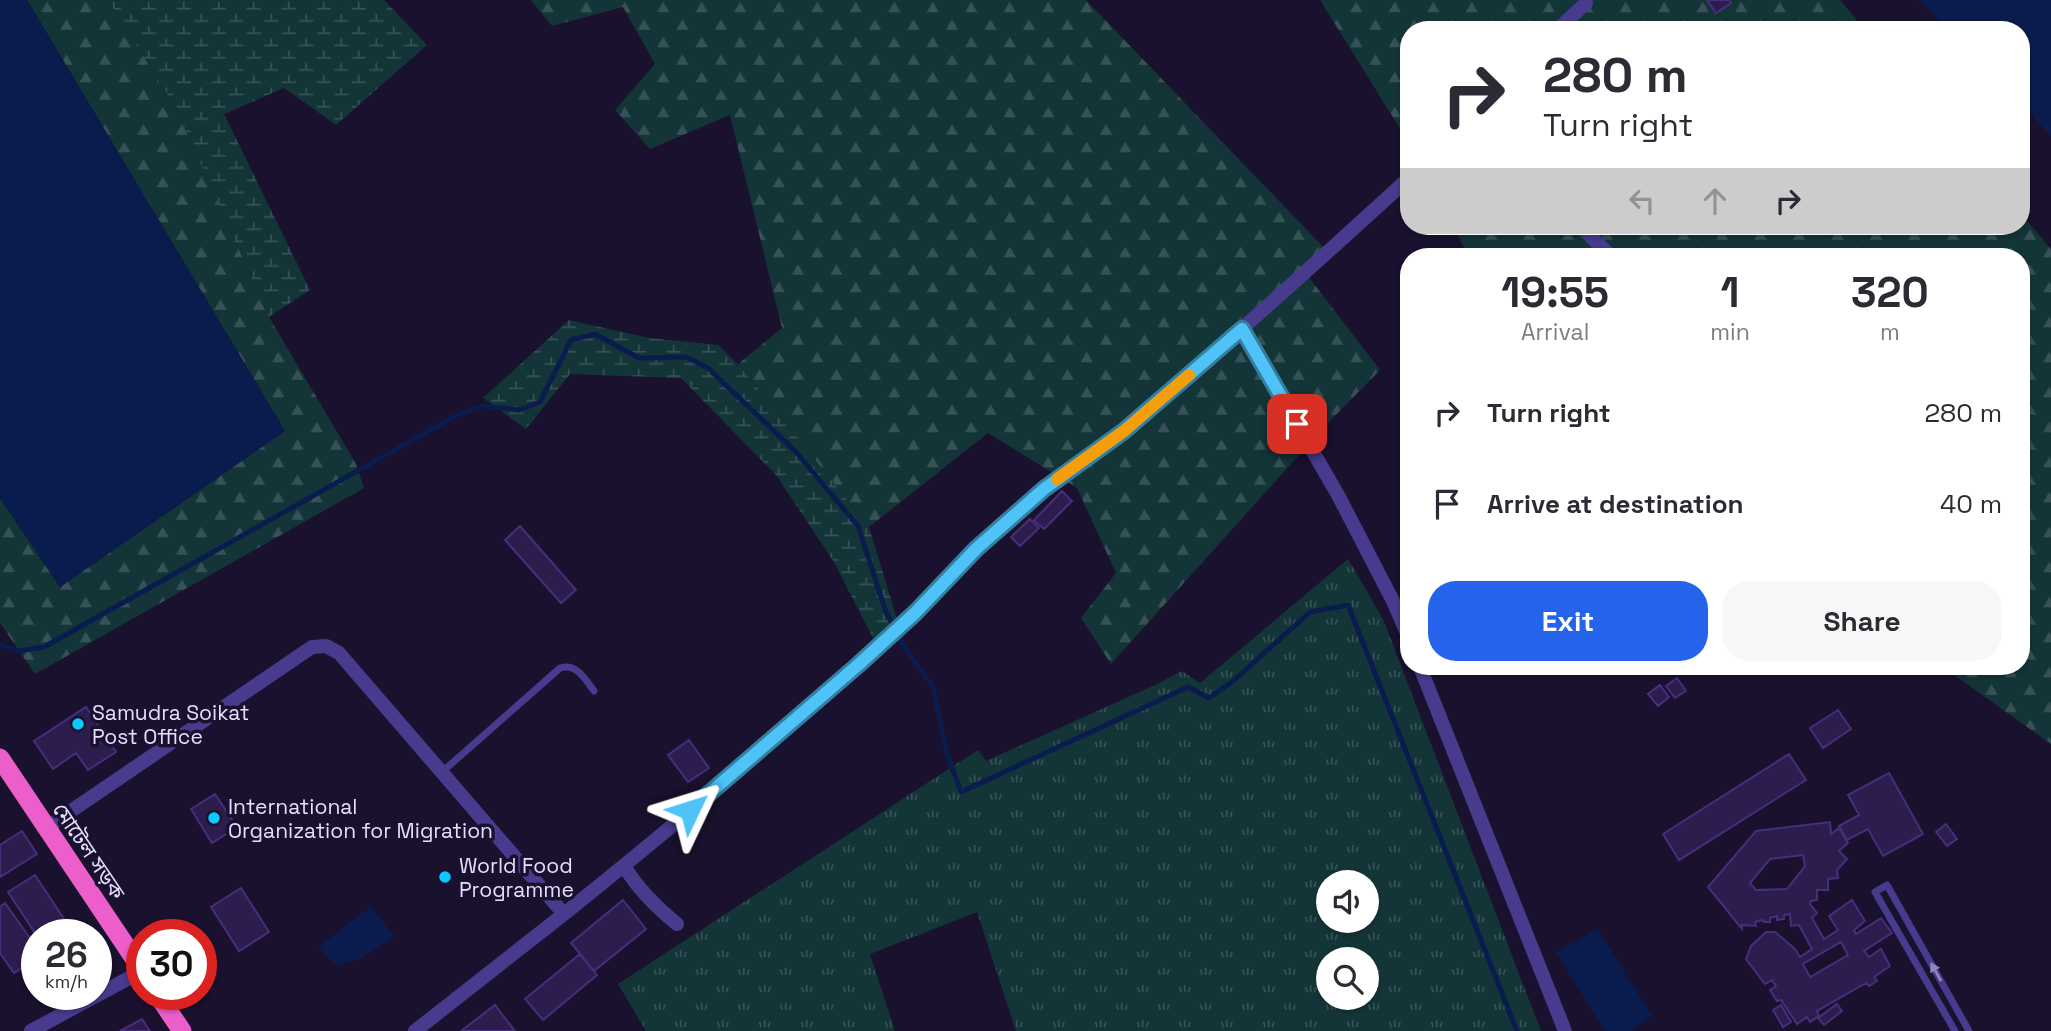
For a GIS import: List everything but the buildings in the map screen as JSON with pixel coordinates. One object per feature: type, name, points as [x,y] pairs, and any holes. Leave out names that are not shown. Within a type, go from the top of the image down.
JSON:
[{"type":"highway","name":"মোটেল সড়ক","points":[[0,758],[126,946]]},
{"type":"highway","points":[[167,1010],[181,1031]]},
{"type":"street","points":[[1567,21],[1587,3]]},
{"type":"street","points":[[415,1031],[624,866],[858,665],[915,613],[976,549],[1044,489],[1124,431],[1242,329],[1400,185]]},
{"type":"street","points":[[1589,235],[1603,248]]},
{"type":"street","points":[[1242,329],[1338,495],[1400,617]]},
{"type":"street","points":[[46,828],[312,647],[326,646],[340,653],[564,914]]},
{"type":"street","points":[[1423,675],[1565,1031]]},
{"type":"street","points":[[624,866],[654,905],[677,924]]},
{"type":"street","points":[[31,1031],[126,979]]},
{"type":"lane","points":[[442,772],[560,668],[574,667],[594,691]]},
{"type":"lane","points":[[1955,1031],[1875,892],[1887,885],[1969,1031]]},
{"type":"green space","points":[[27,0],[108,0],[176,108],[269,317],[356,464],[364,488],[35,674],[0,623],[0,498],[60,587],[285,431]]},
{"type":"green space","points":[[108,0],[384,0],[427,45],[336,125],[284,88],[224,114],[310,290],[269,317],[176,108]]},
{"type":"green space","points":[[531,0],[1086,0],[1329,253],[1308,276],[1380,370],[1326,425],[1111,664],[1081,618],[1116,573],[1077,488],[988,433],[869,527],[738,364],[782,328],[730,115],[650,149],[615,110],[655,64],[623,7],[552,26]]},
{"type":"green space","points":[[1320,0],[1840,0],[1858,21],[1400,21],[1400,129]]},
{"type":"green space","points":[[2030,224],[2051,249],[2051,744],[1954,675],[2030,675],[2030,248],[1464,248],[1458,235],[2030,235]]},
{"type":"green space","points":[[569,320],[649,338],[718,345],[738,364],[869,527],[898,622],[875,642],[834,562],[776,475],[681,378],[570,374],[526,429],[483,398]]},
{"type":"green space","points":[[1348,559],[1383,619],[1400,663],[1400,675],[1404,675],[1541,1031],[1016,1031],[977,912],[870,954],[895,1031],[646,1031],[618,984],[978,750],[986,761],[1182,671],[1200,683]]},
{"type":"water","points":[[0,0],[27,0],[285,431],[60,587],[0,498]]},
{"type":"water","points":[[1919,0],[2051,0],[2051,136],[2030,114],[2030,21],[1940,21]]},
{"type":"water","points":[[371,906],[395,937],[359,959],[336,965],[318,947]]},
{"type":"water","points":[[1598,929],[1652,1016],[1630,1031],[1605,1031],[1555,952]]},
{"type":"waterway","points":[[0,644],[19,651],[44,647],[457,415],[483,406],[519,410],[540,402],[571,340],[595,334],[639,358],[686,357],[708,368],[796,452],[858,526],[886,612],[904,647],[933,687],[947,754],[961,792],[1188,687],[1209,698],[1232,682],[1310,612],[1348,605],[1517,1031]]},
{"type":"slow traffic","points":[[1057,479],[1124,431],[1189,375]]},
{"type":"place","name":"Samudra Soikat Post Office","points":[[78,724]]},
{"type":"place","name":"International Organization for Migration","points":[[214,818]]},
{"type":"place","name":"World Food Programme","points":[[445,877]]},
{"type":"route","points":[[690,810],[858,665],[915,613],[976,549],[1044,489],[1124,431],[1242,329],[1297,424]]}]
